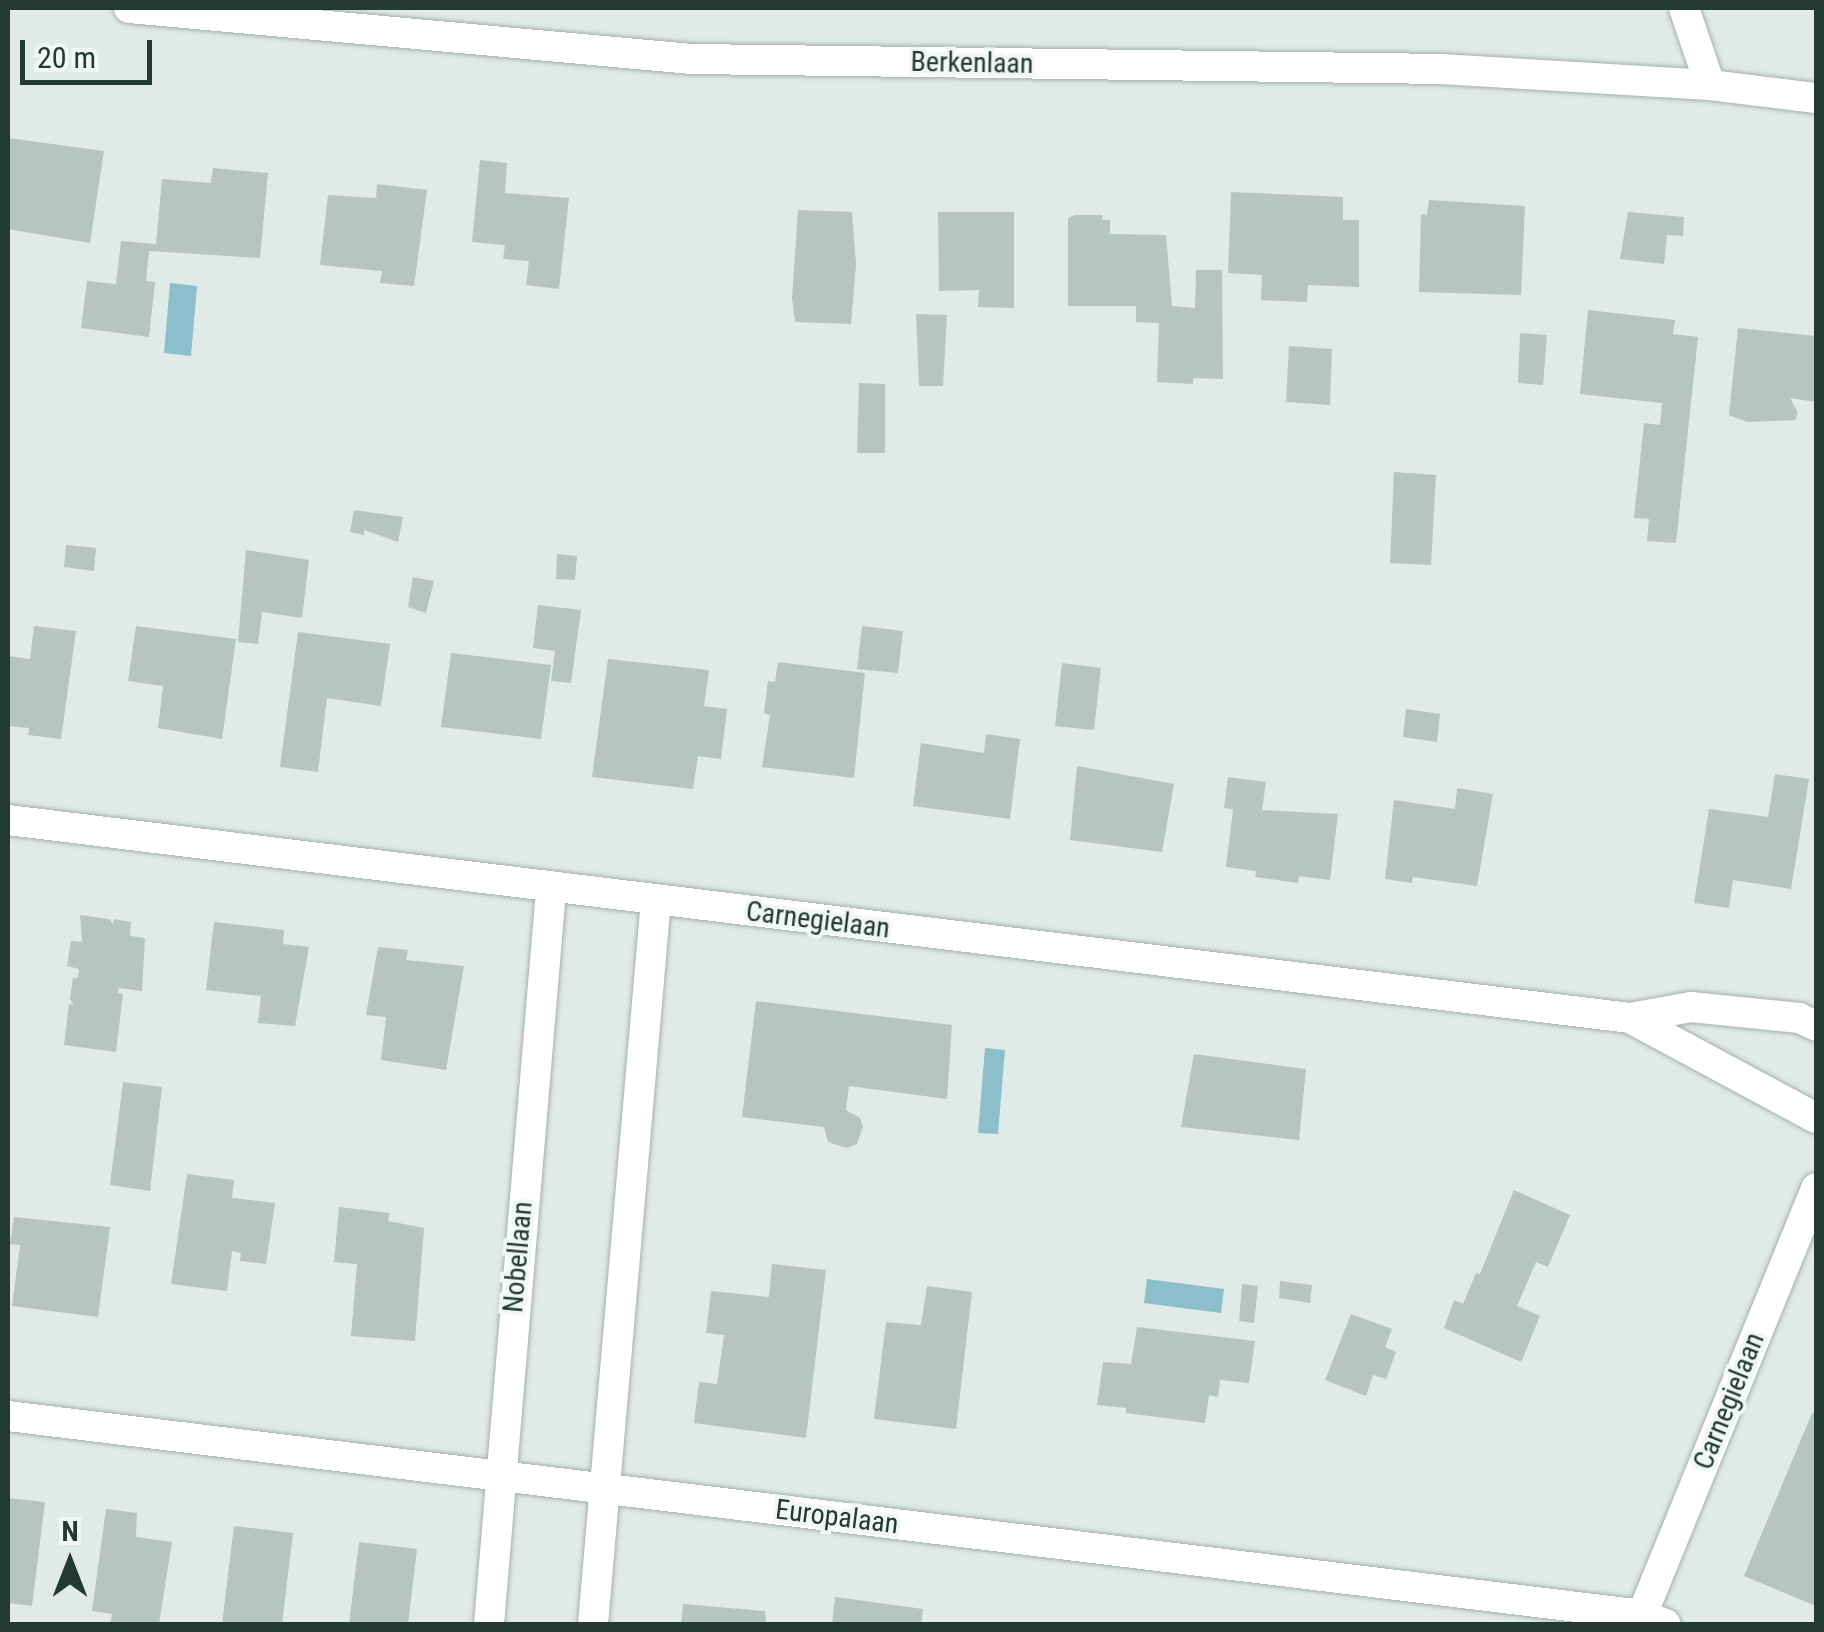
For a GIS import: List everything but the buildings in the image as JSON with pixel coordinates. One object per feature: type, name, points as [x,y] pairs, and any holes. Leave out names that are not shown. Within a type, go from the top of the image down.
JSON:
[{"type":"street","name":"Berkenlaan","points":[[129,8],[692,59],[1441,69],[1710,84],[1816,98]]},
{"type":"street","points":[[1684,8],[1710,84]]},
{"type":"street","name":"Carnegielaan","points":[[8,820],[550,890],[1630,1018],[1691,1007],[1799,1018],[1816,1026]]},
{"type":"street","name":"Nobellaan","points":[[489,1624],[550,890]]},
{"type":"street","points":[[593,1624],[656,900]]},
{"type":"street","name":"Carnegielaan","points":[[1630,1018],[1816,1118]]},
{"type":"street","name":"Carnegielaan","points":[[1653,1620],[1816,1188]]},
{"type":"street","name":"Europalaan","points":[[8,1416],[1653,1620]]},
{"type":"water","points":[[170,283],[197,286],[191,356],[164,353]]},
{"type":"water","points":[[985,1048],[1005,1050],[998,1134],[978,1133]]},
{"type":"water","points":[[1147,1279],[1224,1289],[1221,1313],[1144,1303]]}]
